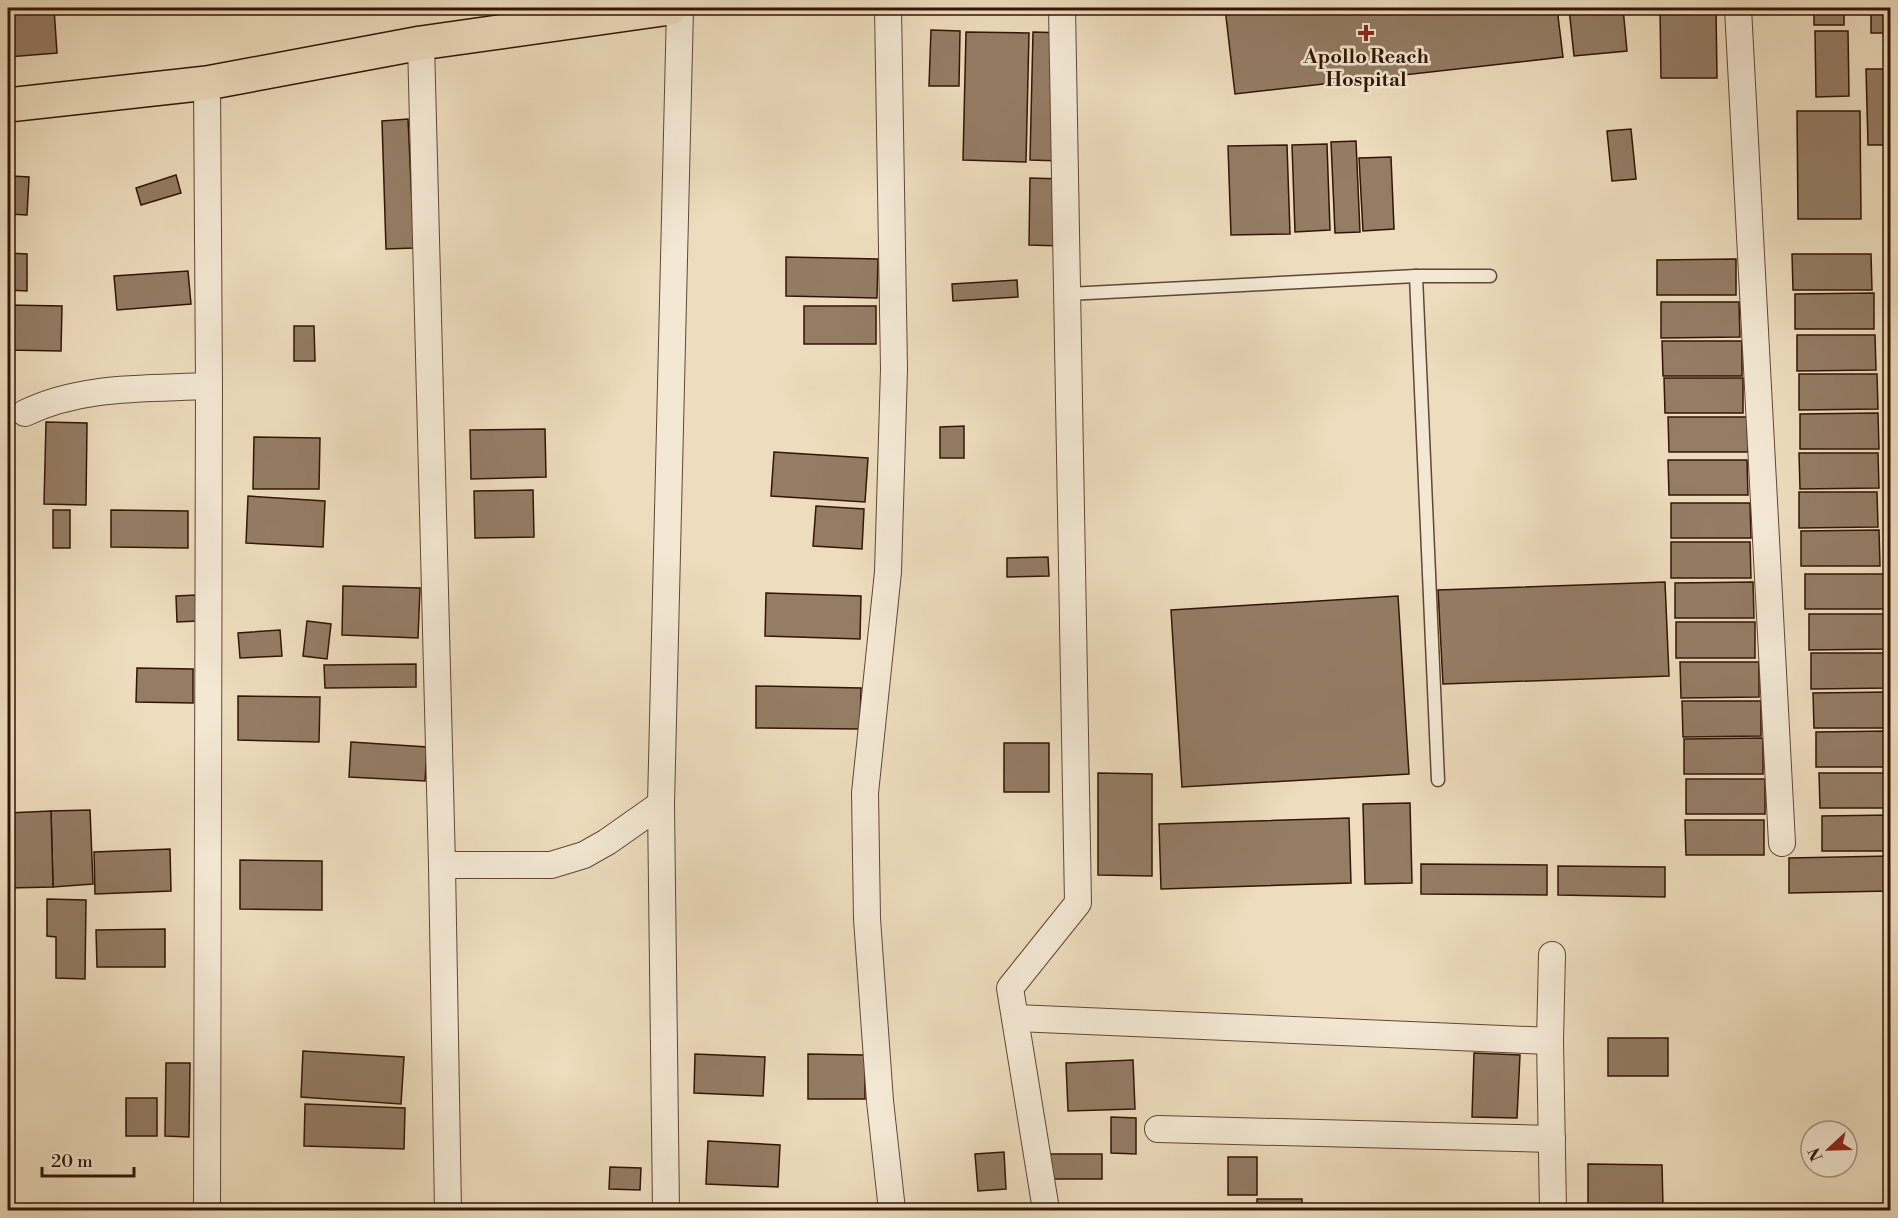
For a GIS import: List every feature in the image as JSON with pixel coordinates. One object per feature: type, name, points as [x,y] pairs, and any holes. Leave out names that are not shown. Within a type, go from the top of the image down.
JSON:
[{"type":"main road","points":[[8,105],[207,82],[579,14],[670,8]]},
{"type":"street","points":[[666,1210],[661,804],[680,8]]},
{"type":"street","points":[[888,8],[894,369],[888,572],[865,794],[868,930],[880,1101],[892,1210]]},
{"type":"street","points":[[1046,1210],[1010,988],[1078,903],[1062,8]]},
{"type":"street","points":[[1738,8],[1782,843]]},
{"type":"street","points":[[421,43],[442,865],[448,1210]]},
{"type":"street","points":[[207,82],[209,386],[207,1210]]},
{"type":"street","points":[[25,413],[45,403],[94,392],[209,386]]},
{"type":"street","points":[[442,865],[551,865],[584,855],[608,842],[661,804]]},
{"type":"street","points":[[1552,955],[1550,1041],[1553,1210]]},
{"type":"street","points":[[1015,1018],[1550,1041]]},
{"type":"street","points":[[1158,1129],[1552,1139]]},
{"type":"lane","points":[[1416,276],[1438,780]]},
{"type":"lane","points":[[1068,294],[1416,276],[1490,276]]},
{"type":"building","points":[[8,8],[54,8],[57,53],[8,57]]},
{"type":"building","points":[[1225,8],[1557,8],[1563,57],[1235,94]]},
{"type":"building","points":[[1569,8],[1623,8],[1627,51],[1574,56]]},
{"type":"building","points":[[1660,8],[1716,8],[1717,78],[1661,78]]},
{"type":"building","points":[[1814,8],[1844,8],[1844,25],[1814,25]]},
{"type":"building","points":[[1871,8],[1890,8],[1890,33],[1871,33]]},
{"type":"building","points":[[931,30],[960,31],[959,86],[929,86]]},
{"type":"building","points":[[1815,31],[1848,31],[1849,96],[1816,97]]},
{"type":"building","points":[[966,32],[1029,33],[1026,162],[963,160]]},
{"type":"building","points":[[1033,32],[1065,33],[1061,161],[1030,160]]},
{"type":"building","points":[[1866,69],[1890,69],[1890,145],[1868,145]]},
{"type":"building","points":[[1797,111],[1860,111],[1861,219],[1798,219]]},
{"type":"building","points":[[408,119],[414,248],[386,249],[382,121]]},
{"type":"building","points":[[1631,129],[1636,179],[1612,181],[1607,131]]},
{"type":"building","points":[[1356,141],[1360,232],[1335,233],[1331,142]]},
{"type":"building","points":[[1327,144],[1330,230],[1295,232],[1292,145]]},
{"type":"building","points":[[1287,145],[1290,234],[1231,235],[1228,146]]},
{"type":"building","points":[[1391,157],[1394,229],[1363,231],[1359,158]]},
{"type":"building","points":[[176,175],[181,193],[141,205],[136,188]]},
{"type":"building","points":[[11,176],[29,177],[27,215],[9,214]]},
{"type":"building","points":[[1030,178],[1063,179],[1062,246],[1029,245]]},
{"type":"building","points":[[8,253],[27,254],[27,291],[8,290]]},
{"type":"building","points":[[1792,254],[1871,254],[1872,290],[1793,290]]},
{"type":"building","points":[[786,257],[878,259],[877,298],[786,296]]},
{"type":"building","points":[[1736,259],[1736,295],[1657,295],[1657,260]]},
{"type":"building","points":[[188,271],[191,304],[117,310],[114,276]]},
{"type":"building","points":[[1017,280],[1018,297],[953,301],[952,284]]},
{"type":"building","points":[[1874,293],[1874,329],[1795,329],[1795,294]]},
{"type":"building","points":[[1661,302],[1739,302],[1740,337],[1661,338]]},
{"type":"building","points":[[8,305],[62,306],[61,351],[8,350]]},
{"type":"building","points":[[804,306],[876,306],[876,344],[804,344]]},
{"type":"building","points":[[1885,306],[1890,306],[1890,347],[1884,346]]},
{"type":"building","points":[[294,326],[314,326],[315,361],[294,361]]},
{"type":"building","points":[[1797,335],[1875,335],[1876,370],[1797,371]]},
{"type":"building","points":[[1662,341],[1742,341],[1742,376],[1663,376]]},
{"type":"building","points":[[1799,374],[1877,374],[1878,409],[1799,410]]},
{"type":"building","points":[[1664,378],[1743,378],[1743,413],[1665,413]]},
{"type":"building","points":[[1878,413],[1879,449],[1800,449],[1800,414]]},
{"type":"building","points":[[1668,417],[1747,417],[1748,452],[1669,452]]},
{"type":"building","points":[[46,422],[87,423],[86,505],[44,504]]},
{"type":"building","points":[[964,426],[964,458],[940,458],[940,427]]},
{"type":"building","points":[[545,429],[546,477],[471,479],[470,430]]},
{"type":"building","points":[[254,437],[320,438],[319,489],[253,489]]},
{"type":"building","points":[[774,452],[868,458],[865,502],[771,496]]},
{"type":"building","points":[[1799,453],[1878,453],[1879,488],[1800,489]]},
{"type":"building","points":[[1668,460],[1747,460],[1748,495],[1669,495]]},
{"type":"building","points":[[533,490],[534,537],[475,538],[474,491]]},
{"type":"building","points":[[1799,492],[1877,492],[1878,527],[1799,528]]},
{"type":"building","points":[[248,496],[325,501],[323,547],[246,543]]},
{"type":"building","points":[[1671,503],[1750,503],[1751,538],[1671,538]]},
{"type":"building","points":[[816,506],[864,509],[862,549],[813,546]]},
{"type":"building","points":[[53,510],[70,510],[70,548],[53,548]]},
{"type":"building","points":[[111,510],[188,511],[188,548],[111,547]]},
{"type":"building","points":[[1879,530],[1880,566],[1801,566],[1801,531]]},
{"type":"building","points":[[1671,542],[1750,542],[1751,578],[1671,578]]},
{"type":"building","points":[[1048,557],[1049,576],[1007,577],[1007,558]]},
{"type":"building","points":[[1805,574],[1884,574],[1884,609],[1805,609]]},
{"type":"building","points":[[1665,582],[1669,676],[1443,684],[1438,590]]},
{"type":"building","points":[[1753,582],[1754,618],[1675,618],[1675,583]]},
{"type":"building","points":[[343,586],[420,588],[418,638],[342,635]]},
{"type":"building","points":[[766,593],[861,596],[860,639],[765,636]]},
{"type":"building","points":[[196,595],[197,621],[177,622],[176,596]]},
{"type":"building","points":[[1398,596],[1409,774],[1182,787],[1171,610]]},
{"type":"building","points":[[1809,614],[1888,614],[1888,649],[1809,650]]},
{"type":"building","points":[[307,621],[331,624],[327,659],[303,656]]},
{"type":"building","points":[[1676,622],[1755,622],[1755,658],[1676,658]]},
{"type":"building","points":[[280,630],[282,656],[240,658],[238,633]]},
{"type":"building","points":[[1811,653],[1890,653],[1890,688],[1811,689]]},
{"type":"building","points":[[1680,662],[1759,662],[1759,697],[1681,698]]},
{"type":"building","points":[[416,664],[416,687],[325,688],[324,665]]},
{"type":"building","points":[[137,668],[193,669],[193,703],[136,702]]},
{"type":"building","points":[[756,686],[861,688],[860,729],[756,728]]},
{"type":"building","points":[[1890,692],[1890,728],[1814,728],[1813,693]]},
{"type":"building","points":[[238,696],[320,697],[319,742],[238,740]]},
{"type":"building","points":[[1682,701],[1761,701],[1761,736],[1683,737]]},
{"type":"building","points":[[1890,731],[1890,767],[1816,767],[1816,732]]},
{"type":"building","points":[[1763,738],[1763,774],[1684,774],[1684,739]]},
{"type":"building","points":[[351,742],[427,747],[425,781],[349,777]]},
{"type":"building","points":[[1004,743],[1049,743],[1049,792],[1004,792]]},
{"type":"building","points":[[1098,773],[1152,774],[1152,876],[1098,875]]},
{"type":"building","points":[[1819,773],[1890,773],[1890,808],[1820,808]]},
{"type":"building","points":[[1686,779],[1765,779],[1765,814],[1686,814]]},
{"type":"building","points":[[1410,803],[1412,883],[1365,884],[1363,804]]},
{"type":"building","points":[[90,810],[93,884],[53,887],[51,811]]},
{"type":"building","points":[[51,811],[53,887],[9,888],[8,813]]},
{"type":"building","points":[[1890,815],[1890,851],[1822,851],[1822,816]]},
{"type":"building","points":[[1349,818],[1351,883],[1161,889],[1159,824]]},
{"type":"building","points":[[1685,820],[1764,820],[1764,855],[1686,855]]},
{"type":"building","points":[[170,849],[171,891],[95,894],[94,852]]},
{"type":"building","points":[[1890,856],[1890,891],[1789,893],[1789,858]]},
{"type":"building","points":[[240,860],[322,861],[322,910],[240,909]]},
{"type":"building","points":[[1421,864],[1547,865],[1547,895],[1421,894]]},
{"type":"building","points":[[1558,866],[1665,867],[1665,897],[1558,895]]},
{"type":"building","points":[[47,899],[86,900],[85,979],[56,978],[56,937],[47,936]]},
{"type":"building","points":[[165,929],[165,967],[97,967],[96,930]]},
{"type":"building","points":[[1608,1038],[1668,1038],[1668,1076],[1608,1076]]},
{"type":"building","points":[[303,1051],[404,1057],[401,1104],[301,1097]]},
{"type":"building","points":[[1474,1053],[1520,1055],[1517,1118],[1472,1117]]},
{"type":"building","points":[[695,1054],[765,1057],[763,1096],[694,1093]]},
{"type":"building","points":[[808,1054],[865,1055],[865,1099],[808,1099]]},
{"type":"building","points":[[1133,1060],[1135,1109],[1068,1111],[1066,1063]]},
{"type":"building","points":[[166,1063],[190,1063],[189,1137],[165,1136]]},
{"type":"building","points":[[126,1098],[157,1098],[157,1136],[126,1136]]},
{"type":"building","points":[[305,1104],[405,1108],[404,1149],[304,1146]]},
{"type":"building","points":[[1111,1117],[1136,1118],[1136,1154],[1111,1153]]},
{"type":"building","points":[[708,1141],[780,1145],[778,1187],[706,1184]]},
{"type":"building","points":[[1004,1152],[1006,1189],[978,1191],[975,1154]]},
{"type":"building","points":[[1049,1154],[1102,1154],[1102,1179],[1049,1179]]},
{"type":"building","points":[[1228,1157],[1257,1157],[1257,1195],[1228,1195]]},
{"type":"building","points":[[1588,1164],[1662,1165],[1663,1208],[1588,1207]]},
{"type":"building","points":[[610,1167],[641,1168],[640,1190],[609,1189]]},
{"type":"building","points":[[1257,1199],[1302,1199],[1302,1210],[1257,1210]]},
{"type":"place","name":"Apollo Reach Hospital","points":[[1366,33]]}]
